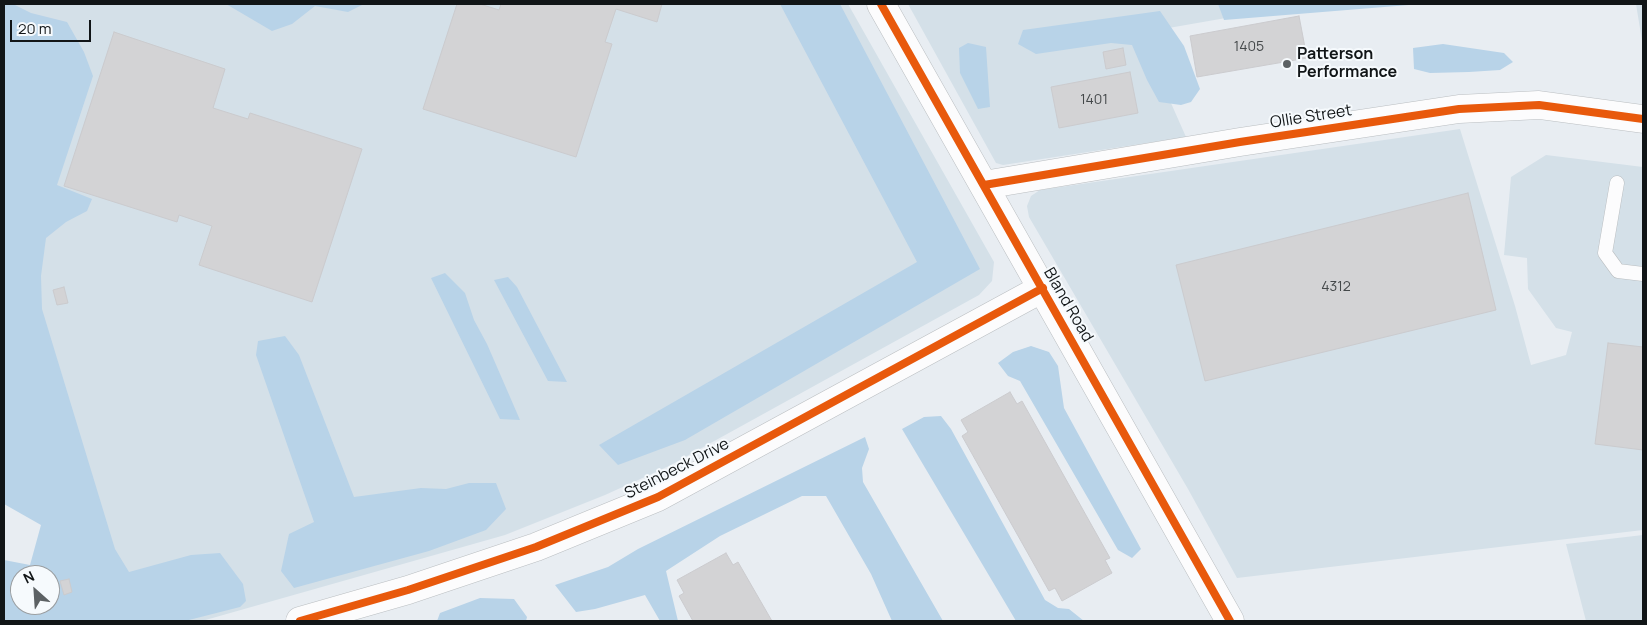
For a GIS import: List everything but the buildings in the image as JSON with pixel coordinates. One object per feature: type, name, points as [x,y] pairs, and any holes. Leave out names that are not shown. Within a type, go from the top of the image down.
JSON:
[{"type":"street","name":"Bland Road","points":[[881,4],[1230,621]]},
{"type":"street","name":"Ollie Street","points":[[984,185],[1231,143],[1460,109],[1548,105],[1643,120]]},
{"type":"street","name":"Steinbeck Drive","points":[[300,621],[408,590],[536,547],[658,497],[1043,288]]},
{"type":"lane","points":[[1617,183],[1605,252],[1618,271],[1643,274]]},
{"type":"shaded area","points":[[4,4],[848,4],[994,262],[992,281],[979,295],[669,466],[605,495],[505,535],[202,621],[77,621]]},
{"type":"shaded area","points":[[4,4],[13,4],[31,13],[67,22],[84,52],[93,76],[57,185],[92,199],[87,211],[66,222],[46,238],[41,276],[42,309],[115,549],[129,572],[191,555],[220,553],[243,584],[246,601],[240,607],[185,621],[4,621],[4,560],[30,565],[41,525],[4,504]]},
{"type":"shaded area","points":[[226,4],[364,4],[348,12],[315,6],[292,24],[272,31]]},
{"type":"shaded area","points":[[780,4],[840,4],[980,269],[685,440],[618,465],[599,445],[917,262]]},
{"type":"shaded area","points":[[908,4],[1306,4],[1140,33],[1186,137],[1003,165],[996,163]]},
{"type":"shaded area","points":[[1218,4],[1421,4],[1224,20]]},
{"type":"shaded area","points":[[1636,4],[1643,4],[1643,47]]},
{"type":"shaded area","points":[[1160,11],[1184,46],[1200,89],[1191,102],[1181,105],[1159,102],[1132,45],[1111,43],[1036,54],[1018,44],[1023,30]]},
{"type":"shaded area","points":[[968,43],[986,47],[990,107],[978,109],[960,73],[959,48]]},
{"type":"shaded area","points":[[1443,44],[1504,53],[1513,62],[1500,70],[1430,73],[1414,69],[1413,48]]},
{"type":"shaded area","points":[[1460,129],[1515,306],[1531,365],[1566,355],[1572,332],[1556,328],[1528,289],[1527,258],[1504,255],[1511,177],[1546,155],[1643,167],[1643,530],[1237,578],[1188,489],[1029,217],[1027,206],[1031,196],[1040,190]]},
{"type":"shaded area","points":[[445,273],[465,293],[474,320],[487,344],[520,420],[500,419],[431,278]]},
{"type":"shaded area","points":[[508,277],[517,287],[567,382],[548,381],[494,280]]},
{"type":"shaded area","points":[[285,336],[299,355],[354,497],[421,488],[446,489],[469,483],[496,483],[506,509],[486,530],[429,551],[294,588],[281,571],[289,534],[314,522],[256,355],[258,341]]},
{"type":"shaded area","points":[[1031,346],[1049,352],[1058,366],[1064,408],[1141,549],[1132,558],[1118,550],[1020,381],[1008,376],[998,363],[1013,352]]},
{"type":"shaded area","points":[[941,416],[951,429],[1045,600],[1058,608],[1069,609],[1084,621],[1016,621],[902,429],[924,417]]},
{"type":"shaded area","points":[[865,437],[869,449],[862,468],[863,482],[943,621],[892,621],[871,574],[826,496],[802,496],[720,536],[666,571],[678,621],[660,621],[645,595],[595,609],[576,612],[555,585],[608,567],[638,549]]},
{"type":"shaded area","points":[[1643,535],[1643,621],[1586,621],[1566,544]]},
{"type":"shaded area","points":[[480,598],[514,599],[527,617],[526,621],[437,621],[440,613]]},
{"type":"cycle path","points":[[881,4],[1230,621]]},
{"type":"cycle path","points":[[984,185],[1240,142],[1459,109],[1539,105],[1643,119]]},
{"type":"cycle path","points":[[300,621],[408,590],[536,547],[658,497],[1043,288]]},
{"type":"place","name":"Patterson Performance","points":[[1287,64]]}]
